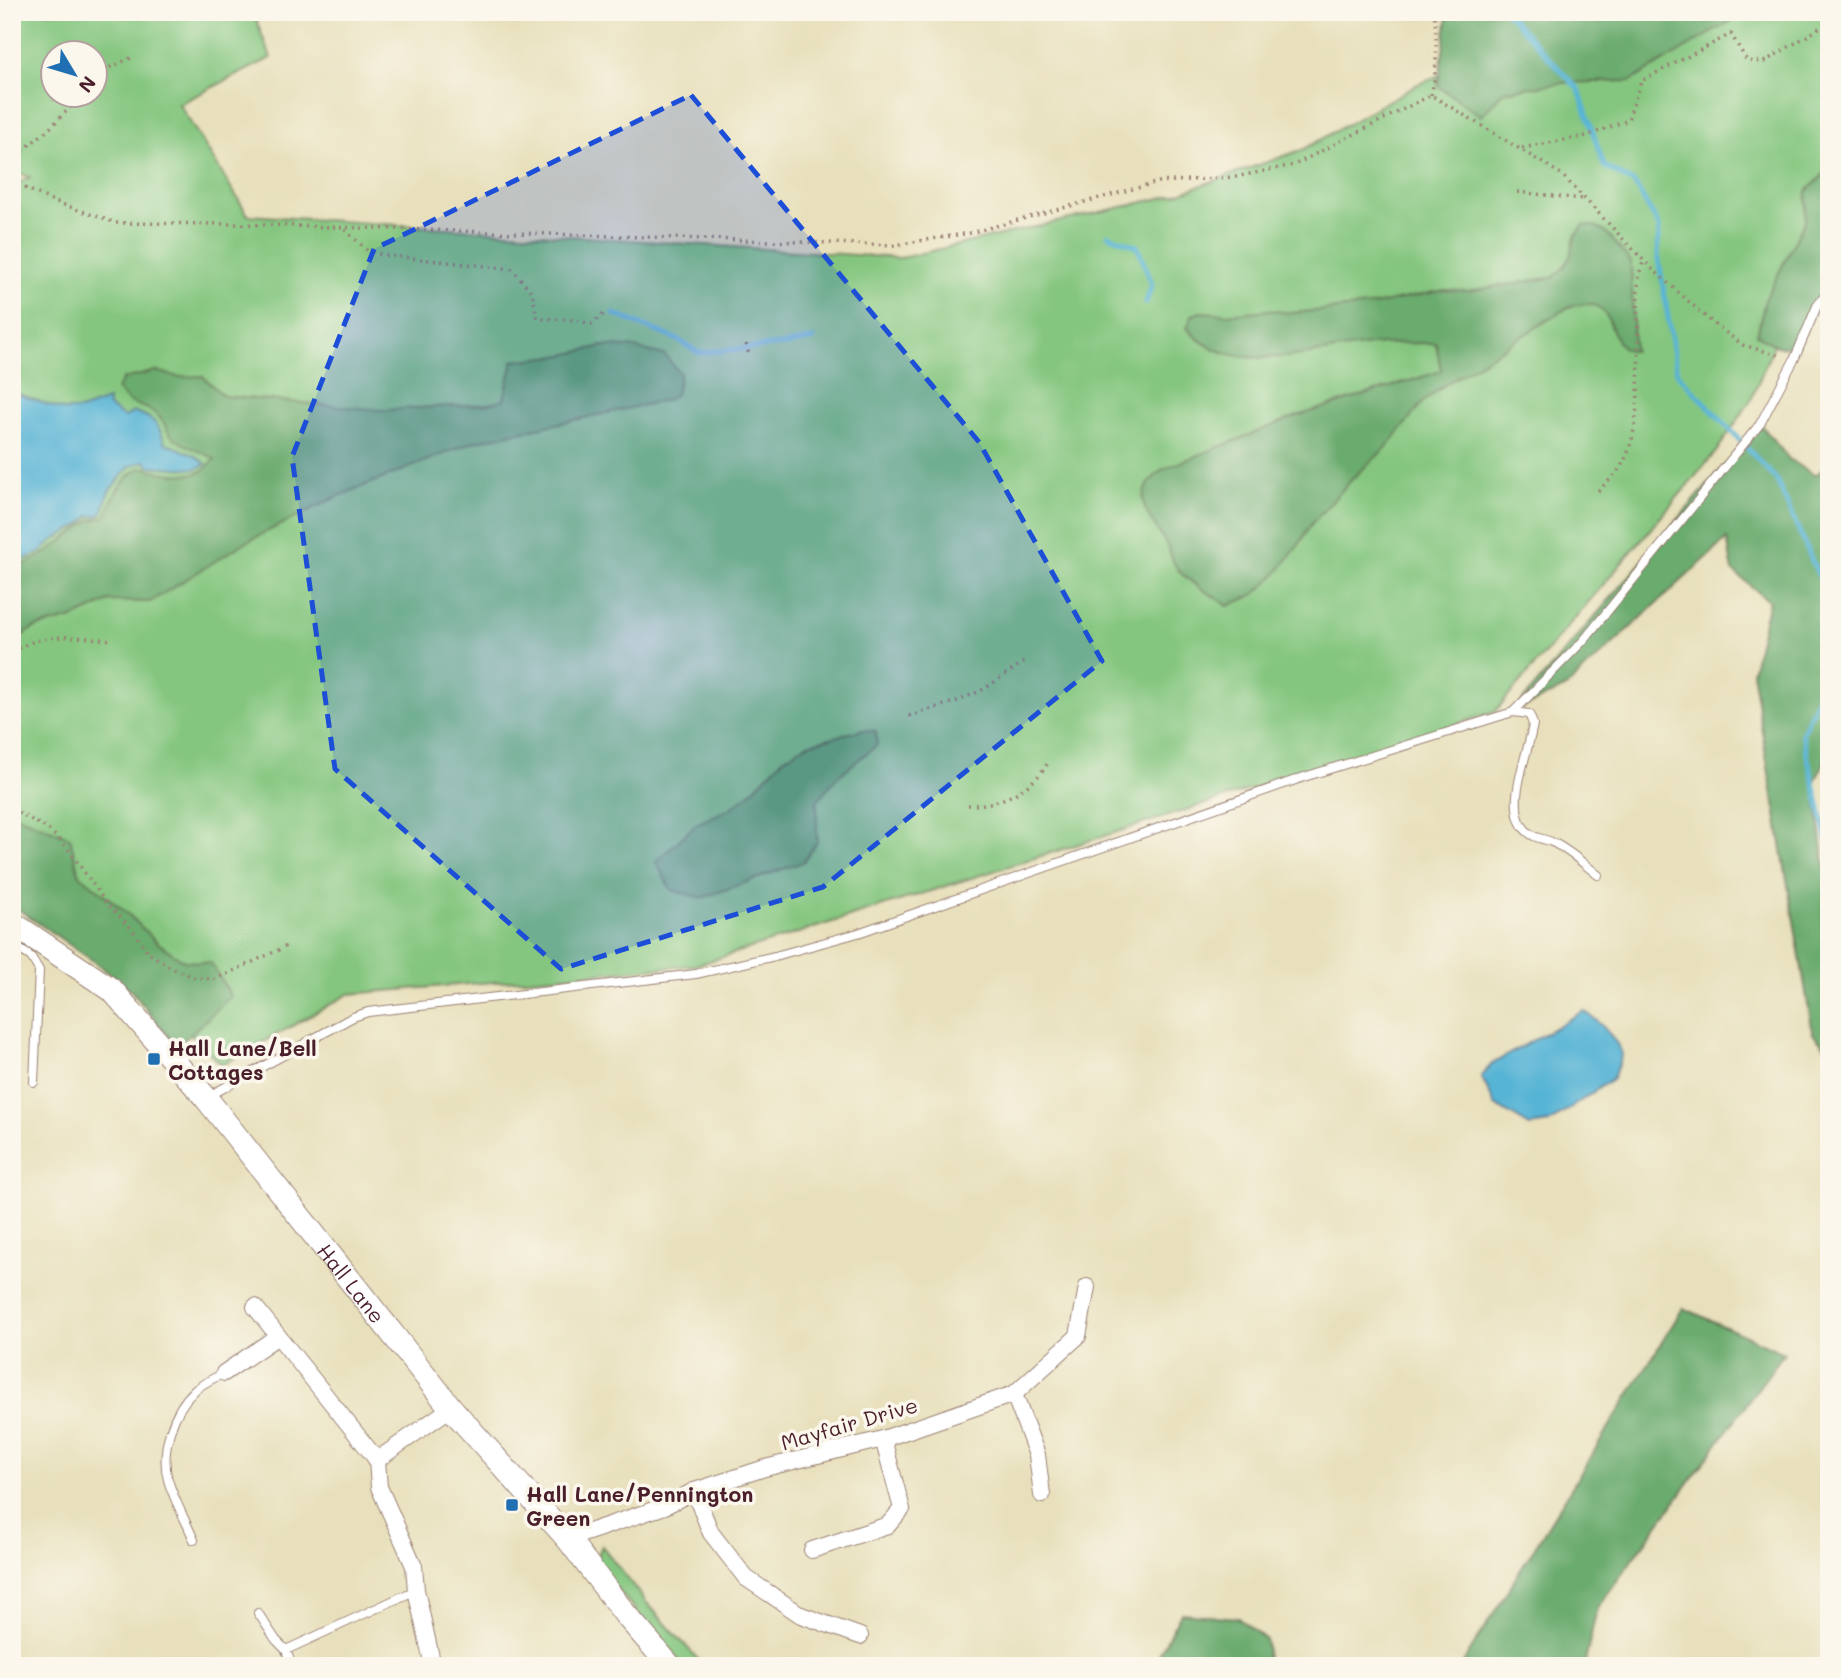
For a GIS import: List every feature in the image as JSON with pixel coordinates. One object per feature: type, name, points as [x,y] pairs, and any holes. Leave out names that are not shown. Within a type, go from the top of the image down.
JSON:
[{"type":"street","name":"Hall Lane","points":[[12,923],[112,989],[206,1098],[451,1408],[568,1539],[625,1614],[670,1666]]},
{"type":"street","name":"Mayfair Drive","points":[[568,1539],[666,1506],[694,1491],[765,1468],[883,1439],[1014,1394],[1078,1336],[1087,1287]]},
{"type":"street","points":[[255,1307],[377,1460],[379,1486],[414,1566],[416,1590],[433,1666]]},
{"type":"street","points":[[224,1373],[278,1336]]},
{"type":"street","points":[[1014,1394],[1037,1455],[1042,1494]]},
{"type":"street","points":[[377,1460],[451,1408]]},
{"type":"street","points":[[812,1550],[888,1525],[902,1509],[883,1439]]},
{"type":"street","points":[[694,1491],[711,1532],[746,1578],[801,1615],[860,1636]]},
{"type":"lane","points":[[1513,712],[1584,640],[1760,424],[1794,360],[1817,306],[1829,290]]},
{"type":"lane","points":[[206,1098],[353,1017],[368,1012],[696,974],[775,956],[858,933],[1304,778],[1513,712],[1529,714],[1533,724],[1516,797],[1520,822],[1530,834],[1562,847],[1598,875]]},
{"type":"lane","points":[[12,944],[31,957],[39,971],[34,1082]]},
{"type":"lane","points":[[194,1540],[168,1479],[167,1443],[175,1419],[185,1401],[197,1388],[224,1373]]},
{"type":"lane","points":[[286,1650],[416,1590]]},
{"type":"lane","points":[[258,1613],[286,1650],[292,1666]]},
{"type":"path","points":[[1431,95],[1436,59],[1434,12]]},
{"type":"path","points":[[1520,149],[1586,136],[1628,120],[1641,82],[1731,34],[1747,61],[1764,62],[1829,20]]},
{"type":"path","points":[[108,68],[131,58]]},
{"type":"path","points":[[1431,95],[1561,174],[1654,270],[1714,324],[1743,345],[1794,360]]},
{"type":"path","points":[[12,182],[53,201],[116,223],[894,245],[970,233],[1159,181],[1235,177],[1294,165],[1431,95]]},
{"type":"path","points":[[12,159],[50,129],[70,108]]},
{"type":"path","points":[[1517,192],[1585,199]]},
{"type":"path","points":[[345,230],[368,251],[383,255],[512,269],[532,292],[540,319],[568,319],[592,324],[607,311]]},
{"type":"path","points":[[1598,491],[1623,465],[1629,452],[1635,423],[1638,285],[1644,260]]},
{"type":"path","points":[[747,344],[749,355]]},
{"type":"path","points":[[12,652],[29,641],[44,639],[63,637],[112,640]]},
{"type":"path","points":[[909,716],[960,700],[984,689],[1024,662]]},
{"type":"path","points":[[968,805],[987,803],[1029,786],[1047,764]]},
{"type":"path","points":[[12,809],[48,829],[65,845],[107,904],[131,928],[149,953],[170,967],[196,978],[216,979],[287,946]]},
{"type":"highlighted area","points":[[691,95],[979,442],[1102,661],[823,887],[561,969],[335,769],[292,457],[374,249]]},
{"type":"green space","points":[[12,12],[253,12],[271,58],[179,104],[248,215],[901,258],[1174,195],[1304,149],[1416,85],[1546,31],[1746,12],[1829,12],[1829,210],[1751,400],[1716,452],[1495,712],[697,965],[349,994],[222,1065],[148,992],[12,892],[12,186],[30,177],[12,171]]},
{"type":"green space","points":[[1446,12],[1746,12],[1631,81],[1561,83],[1504,91],[1481,116],[1438,86]]},
{"type":"green space","points":[[1829,169],[1829,290],[1793,345],[1779,347],[1757,335],[1765,300],[1805,221],[1807,191]]},
{"type":"green space","points":[[1584,225],[1598,227],[1609,235],[1631,262],[1634,351],[1624,348],[1618,341],[1610,322],[1597,306],[1585,304],[1567,308],[1443,386],[1423,402],[1387,447],[1355,476],[1312,523],[1276,574],[1255,594],[1228,606],[1179,571],[1144,505],[1146,488],[1163,469],[1297,416],[1441,371],[1436,343],[1372,345],[1274,358],[1226,353],[1205,344],[1187,328],[1192,315],[1201,312],[1227,314],[1267,310],[1291,313],[1369,306],[1444,290],[1468,291],[1554,277],[1565,266],[1575,236]]},
{"type":"green space","points":[[603,346],[629,347],[665,355],[680,374],[676,394],[667,400],[473,442],[334,498],[244,543],[150,602],[109,601],[73,618],[34,628],[12,642],[12,571],[46,553],[89,521],[107,516],[119,487],[142,467],[172,474],[187,474],[202,471],[215,459],[175,439],[153,412],[128,401],[117,389],[123,379],[156,371],[178,377],[203,376],[223,396],[382,410],[489,404],[504,399],[513,361],[564,355]]},
{"type":"green space","points":[[1760,424],[1789,459],[1816,476],[1829,461],[1829,753],[1814,783],[1829,894],[1829,1050],[1813,1034],[1752,672],[1769,601],[1733,571],[1727,539],[1565,688],[1513,712]]},
{"type":"green space","points":[[861,730],[876,731],[877,745],[837,777],[817,801],[817,842],[803,862],[702,898],[671,890],[656,862],[696,824],[729,809],[748,795],[784,758],[808,744]]},
{"type":"green space","points":[[12,814],[70,837],[79,874],[126,912],[158,943],[184,961],[211,963],[231,996],[177,1047],[130,989],[12,905]]},
{"type":"green space","points":[[1683,1308],[1784,1353],[1597,1608],[1584,1666],[1461,1666]]},
{"type":"green space","points":[[602,1546],[646,1602],[704,1666],[683,1666],[598,1567],[597,1557]]},
{"type":"green space","points":[[1181,1613],[1238,1618],[1266,1640],[1267,1666],[1153,1666]]},
{"type":"water","points":[[12,392],[63,410],[80,410],[108,400],[108,406],[124,417],[134,412],[151,419],[165,443],[195,455],[206,464],[195,469],[149,466],[145,461],[130,466],[109,491],[102,513],[90,516],[52,541],[41,552],[12,565]]},
{"type":"water","points":[[1584,1011],[1606,1030],[1622,1054],[1613,1078],[1549,1123],[1530,1126],[1495,1105],[1481,1076],[1492,1064]]},
{"type":"waterway","points":[[1506,12],[1579,90],[1604,166],[1634,183],[1659,226],[1658,255],[1677,373],[1776,479],[1829,599]]},
{"type":"waterway","points":[[1108,235],[1137,246],[1152,284],[1146,303]]},
{"type":"waterway","points":[[614,314],[676,339],[699,353],[784,345],[813,339]]},
{"type":"waterway","points":[[1829,672],[1802,734],[1829,846]]},
{"type":"place","name":"Hall Lane/Bell Cottages","points":[[154,1059]]},
{"type":"place","name":"Hall Lane/Pennington Green","points":[[512,1505]]}]
